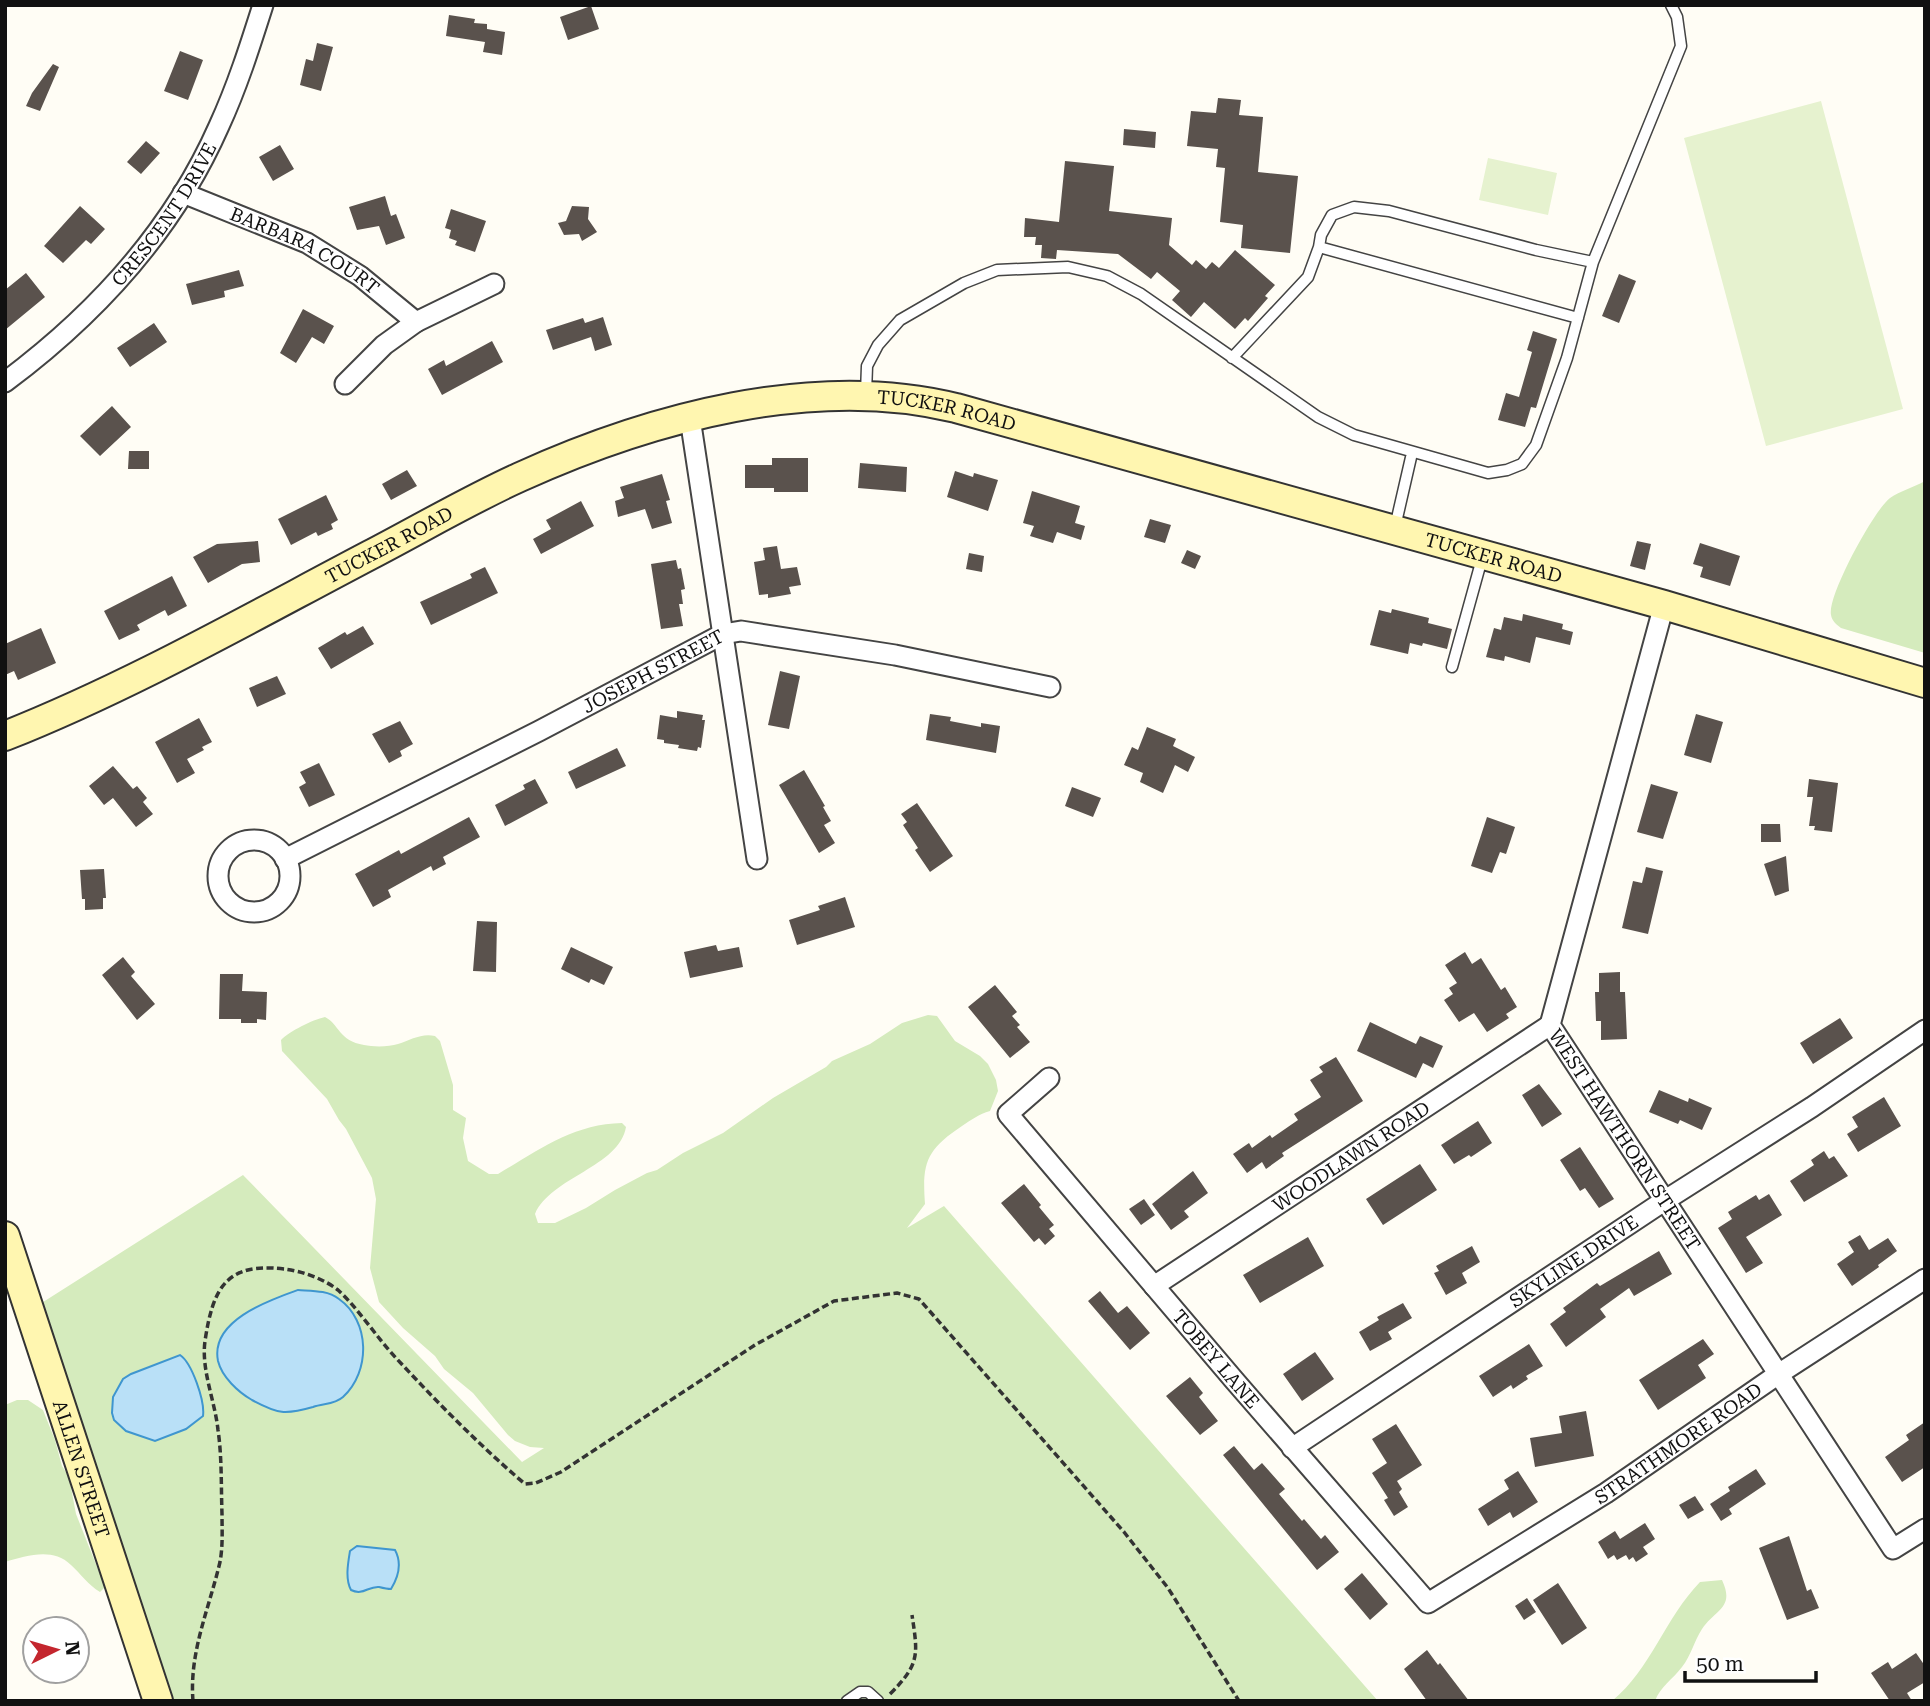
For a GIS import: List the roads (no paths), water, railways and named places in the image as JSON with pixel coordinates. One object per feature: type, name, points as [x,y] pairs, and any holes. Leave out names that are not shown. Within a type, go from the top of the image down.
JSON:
[{"type":"main road","name":"TUCKER ROAD","points":[[5,736],[181,654],[517,478],[565,458],[690,418],[764,402],[866,394],[911,398],[956,408],[1664,605],[1925,682]]},
{"type":"main road","name":"ALLEN STREET","points":[[5,1236],[158,1701]]},
{"type":"street","name":"CRESCENT DRIVE","points":[[5,382],[64,336],[104,297],[134,263],[183,193],[218,129],[241,73],[263,5]]},
{"type":"street","name":"BARBARA COURT","points":[[183,193],[307,243],[360,276],[416,322]]},
{"type":"street","points":[[345,384],[384,345],[416,322],[494,284]]},
{"type":"street","points":[[690,418],[757,859]]},
{"type":"street","name":"WEST HAWTHORN STREET","points":[[1664,605],[1550,1026],[1777,1375],[1894,1549],[1925,1529]]},
{"type":"street","name":"JOSEPH STREET","points":[[285,859],[539,731],[723,634],[741,631],[882,653],[1050,687]]},
{"type":"street","name":"WOODLAWN ROAD","points":[[1154,1286],[1550,1026]]},
{"type":"street","name":"SKYLINE DRIVE","points":[[1292,1448],[1925,1030]]},
{"type":"street","name":"TOBEY LANE","points":[[1049,1078],[1009,1114],[1292,1448],[1428,1603]]},
{"type":"street","name":"STRATHMORE ROAD","points":[[1428,1603],[1606,1493],[1777,1375],[1925,1279]]},
{"type":"lane","points":[[866,394],[867,366],[878,345],[900,320],[964,283],[997,270],[1068,267],[1107,276],[1141,294],[1318,417],[1354,435],[1488,473],[1522,464],[1536,445],[1567,358],[1593,262],[1681,46],[1671,5]]},
{"type":"lane","points":[[1232,358],[1308,278],[1321,235],[1332,215],[1354,207],[1389,211],[1536,250],[1593,262]]},
{"type":"lane","points":[[1319,247],[1578,318]]},
{"type":"lane","points":[[1395,529],[1412,453]]},
{"type":"lane","points":[[1452,667],[1483,555]]},
{"type":"lane","points":[[847,1701],[860,1692],[868,1692],[880,1701]]},
{"type":"water","points":[[298,1290],[330,1294],[349,1308],[361,1333],[362,1360],[359,1374],[340,1400],[303,1410],[282,1412],[252,1400],[231,1384],[220,1367],[218,1347],[223,1335],[243,1315]]},
{"type":"water","points":[[180,1355],[185,1359],[197,1383],[203,1416],[186,1429],[155,1441],[126,1431],[114,1420],[112,1413],[113,1397],[123,1379]]},
{"type":"water","points":[[357,1546],[395,1550],[399,1570],[391,1589],[375,1587],[359,1592],[351,1590],[348,1561],[350,1551]]}]
